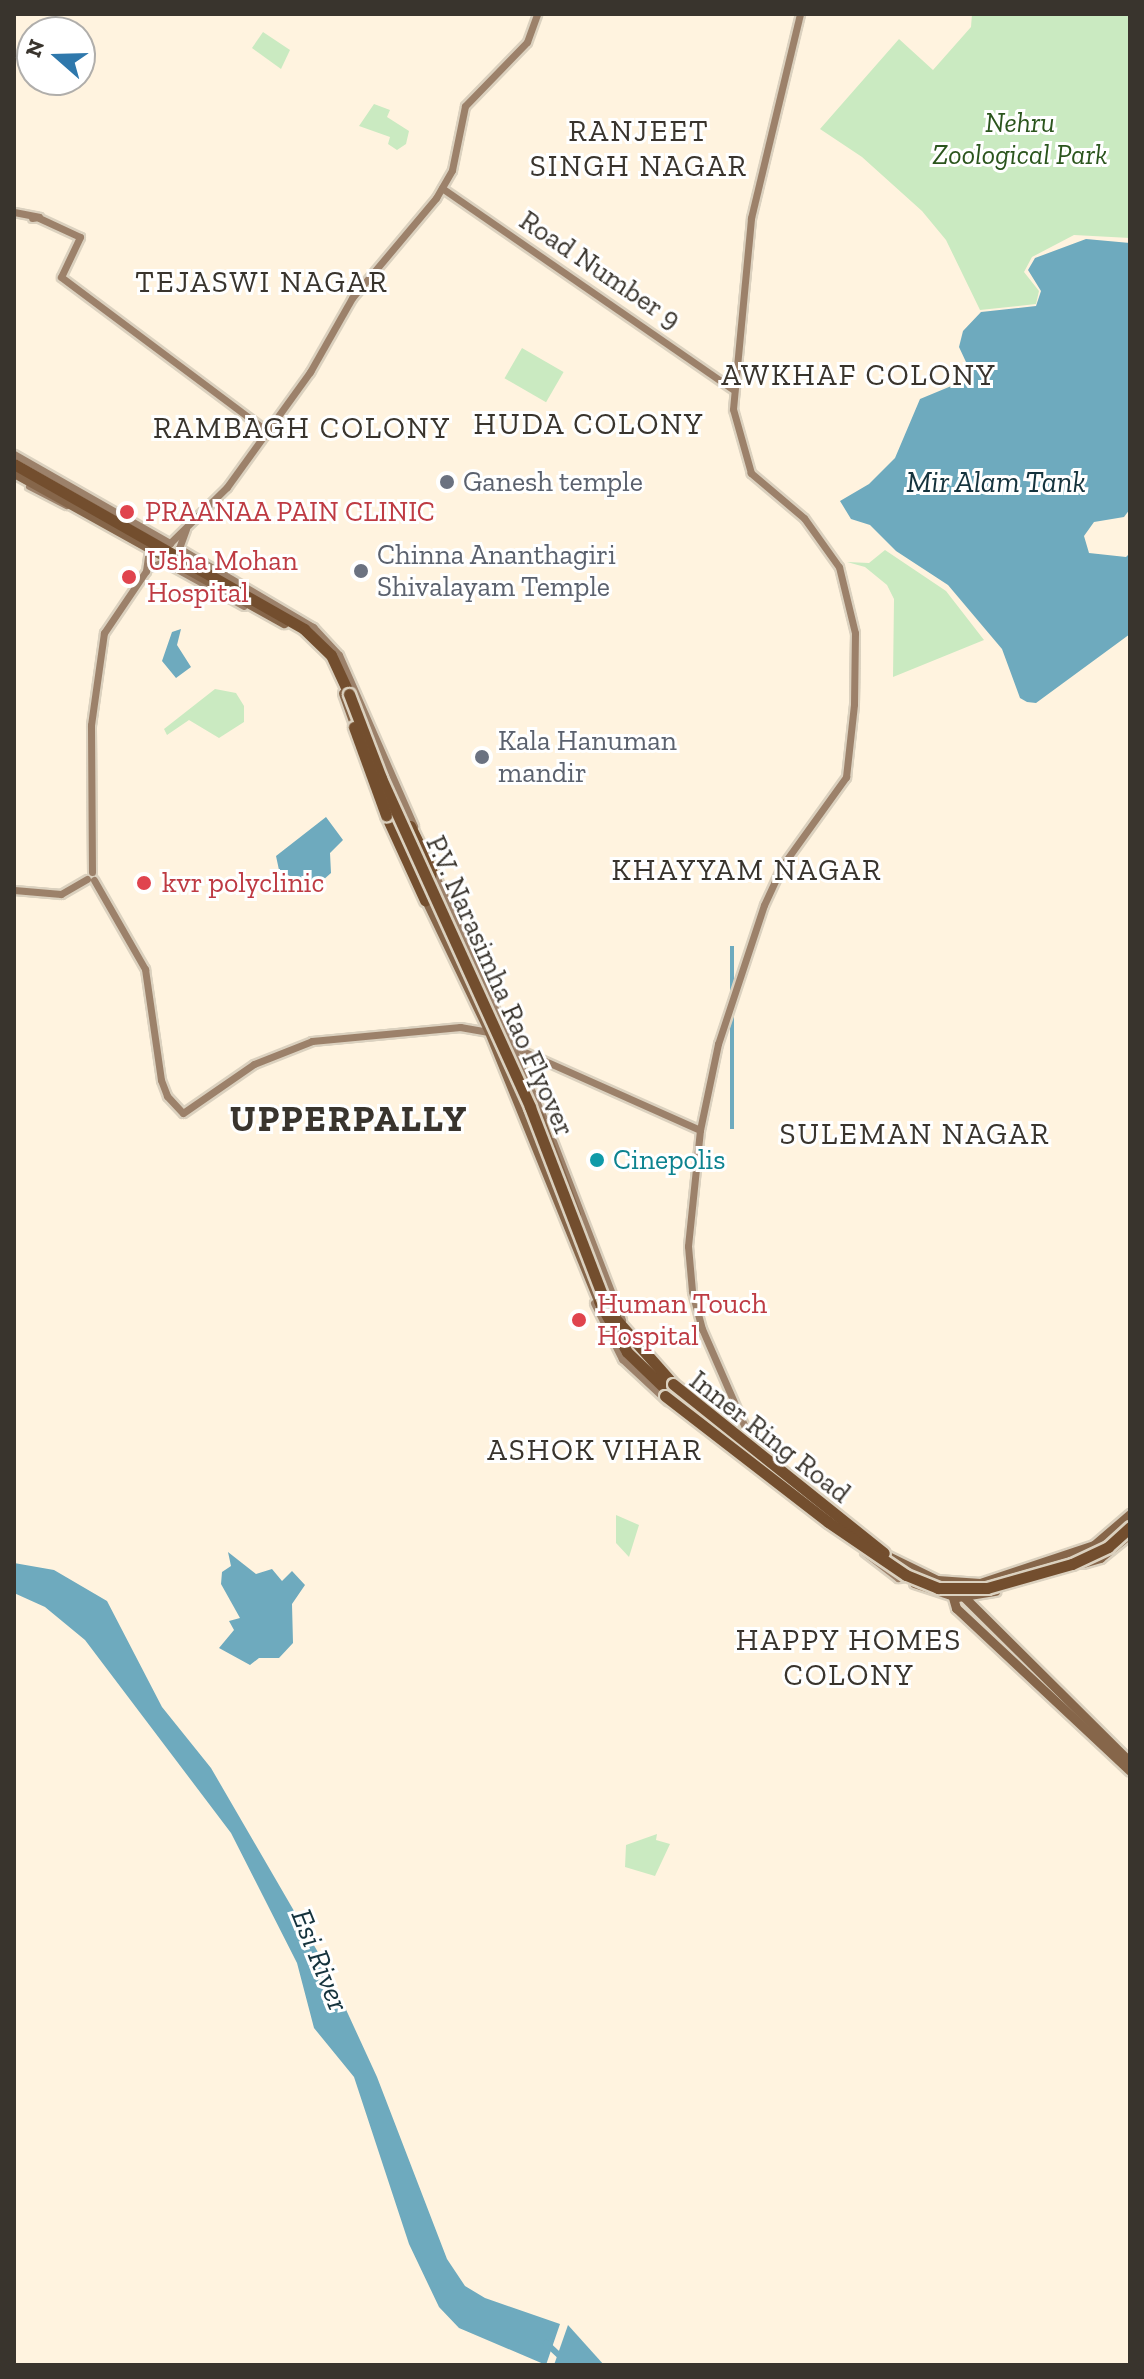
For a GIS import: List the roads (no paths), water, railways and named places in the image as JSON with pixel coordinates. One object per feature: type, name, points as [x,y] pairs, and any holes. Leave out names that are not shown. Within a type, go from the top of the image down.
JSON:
[{"type":"highway","name":"P.V. Narasimha Rao Flyover","points":[[14,469],[301,633],[327,658],[348,695],[616,1336],[660,1386],[892,1563],[938,1588],[978,1590],[1082,1560],[1130,1527]]},
{"type":"highway","points":[[348,695],[361,756],[425,900]]},
{"type":"highway","points":[[348,695],[431,869],[430,879]]},
{"type":"highway","points":[[612,1312],[673,1384],[892,1563]]},
{"type":"highway","points":[[612,1312],[627,1358],[665,1396],[892,1563]]},
{"type":"highway","name":"P.V. Narasimha Rao Flyover","points":[[892,1563],[931,1581],[986,1584],[1090,1552],[1130,1521]]},
{"type":"main road","name":"Inner Ring Road","points":[[14,469],[66,505],[315,645],[348,695],[425,900],[488,1032],[550,1187],[612,1312],[637,1355],[682,1396],[891,1559],[952,1582],[997,1578],[1094,1545],[1130,1514]]},
{"type":"main road","name":"Inner Ring Road","points":[[14,469],[279,609],[327,646],[430,879],[468,952],[542,1124],[612,1312],[652,1380],[905,1577],[953,1600]]},
{"type":"main road","points":[[529,1131],[542,1124]]},
{"type":"main road","points":[[973,1610],[976,1599],[1100,1558],[1130,1534]]},
{"type":"main road","points":[[952,1582],[953,1600],[1130,1771]]},
{"type":"main road","points":[[964,1583],[964,1597],[973,1610],[1130,1762]]},
{"type":"main road","points":[[953,1600],[993,1592]]},
{"type":"street","points":[[14,454],[170,543],[216,500],[268,432],[330,341],[352,298],[442,188],[452,170],[465,106],[527,42],[537,14]]},
{"type":"street","points":[[506,1044],[700,1130],[715,1054],[764,905],[782,866],[846,777],[854,704],[855,633],[839,567],[804,518],[751,473],[735,426],[732,389],[751,218],[800,14]]},
{"type":"street","name":"Road Number 9","points":[[442,188],[732,389]]},
{"type":"street","points":[[14,212],[80,237],[61,277],[268,432]]},
{"type":"street","points":[[186,529],[179,548],[321,633],[339,655],[393,794],[517,1049],[595,1266]]},
{"type":"street","points":[[149,550],[146,571],[104,633],[91,725],[91,877],[145,969],[161,1080],[167,1096],[183,1113],[254,1064],[312,1041],[460,1027],[488,1032]]},
{"type":"street","points":[[146,571],[164,562],[262,614]]},
{"type":"street","points":[[14,890],[61,894],[91,877]]},
{"type":"street","name":"Inner Ring Road","points":[[488,1032],[606,1329],[635,1373],[814,1517],[893,1575],[905,1577]]},
{"type":"street","name":"Inner Ring Road","points":[[612,1312],[657,1366],[751,1441],[702,1329],[692,1291],[688,1246],[700,1130]]},
{"type":"water","name":"Mir Alam Tank","points":[[1086,239],[1130,243],[1130,509],[1124,517],[1094,522],[1084,536],[1089,553],[1126,557],[1130,553],[1130,634],[1036,703],[1027,702],[1020,698],[1002,649],[948,585],[896,551],[870,525],[851,519],[840,501],[869,484],[895,458],[920,399],[973,377],[959,347],[963,331],[981,312],[1036,306],[1041,291],[1028,270],[1035,258]]},
{"type":"water","points":[[181,629],[177,645],[191,667],[176,678],[162,661],[172,632]]},
{"type":"water","points":[[326,817],[343,840],[330,853],[331,873],[313,889],[279,870],[276,856]]},
{"type":"water","points":[[730,946],[734,946],[734,1129],[730,1129]]},
{"type":"water","points":[[228,1552],[256,1574],[272,1569],[282,1581],[292,1571],[305,1585],[292,1604],[293,1643],[279,1658],[259,1658],[250,1665],[219,1648],[234,1630],[229,1621],[240,1618],[221,1584],[222,1572],[231,1566]]},
{"type":"water","points":[[14,1563],[54,1570],[107,1601],[162,1707],[211,1768],[326,1966],[377,2077],[447,2259],[465,2286],[485,2298],[560,2324],[546,2365],[459,2328],[439,2307],[409,2244],[354,2077],[314,2028],[297,1963],[231,1833],[85,1640],[45,1607],[14,1593]]},
{"type":"water","points":[[568,2325],[604,2365],[554,2365]]},
{"type":"waterway","name":"Esi River","points":[[546,2343],[570,2365]]},
{"type":"place","name":"Ganesh temple","points":[[447,482]]},
{"type":"place","name":"PRAANAA PAIN CLINIC","points":[[127,512]]},
{"type":"place","name":"Chinna Ananthagiri Shivalayam Temple","points":[[361,571]]},
{"type":"place","name":"Usha Mohan Hospital","points":[[129,577]]},
{"type":"place","name":"Kala Hanuman mandir","points":[[482,757]]},
{"type":"place","name":"kvr polyclinic","points":[[144,883]]},
{"type":"place","name":"Cinepolis","points":[[597,1160]]},
{"type":"place","name":"Human Touch Hospital","points":[[579,1320]]},
{"type":"district","name":"RANJEET SINGH NAGAR","points":[[639,148]]},
{"type":"district","name":"TEJASWI NAGAR","points":[[262,282]]},
{"type":"district","name":"AWKHAF COLONY","points":[[859,375]]},
{"type":"district","name":"HUDA COLONY","points":[[589,424]]},
{"type":"district","name":"RAMBAGH COLONY","points":[[302,428]]},
{"type":"district","name":"KHAYYAM NAGAR","points":[[747,870]]},
{"type":"district","name":"UPPERPALLY","points":[[349,1119]]},
{"type":"district","name":"SULEMAN NAGAR","points":[[915,1134]]},
{"type":"district","name":"ASHOK VIHAR","points":[[595,1450]]},
{"type":"district","name":"HAPPY HOMES COLONY","points":[[849,1657]]},
{"type":"park label","name":"Nehru Zoological Park","points":[[1020,139]]}]
